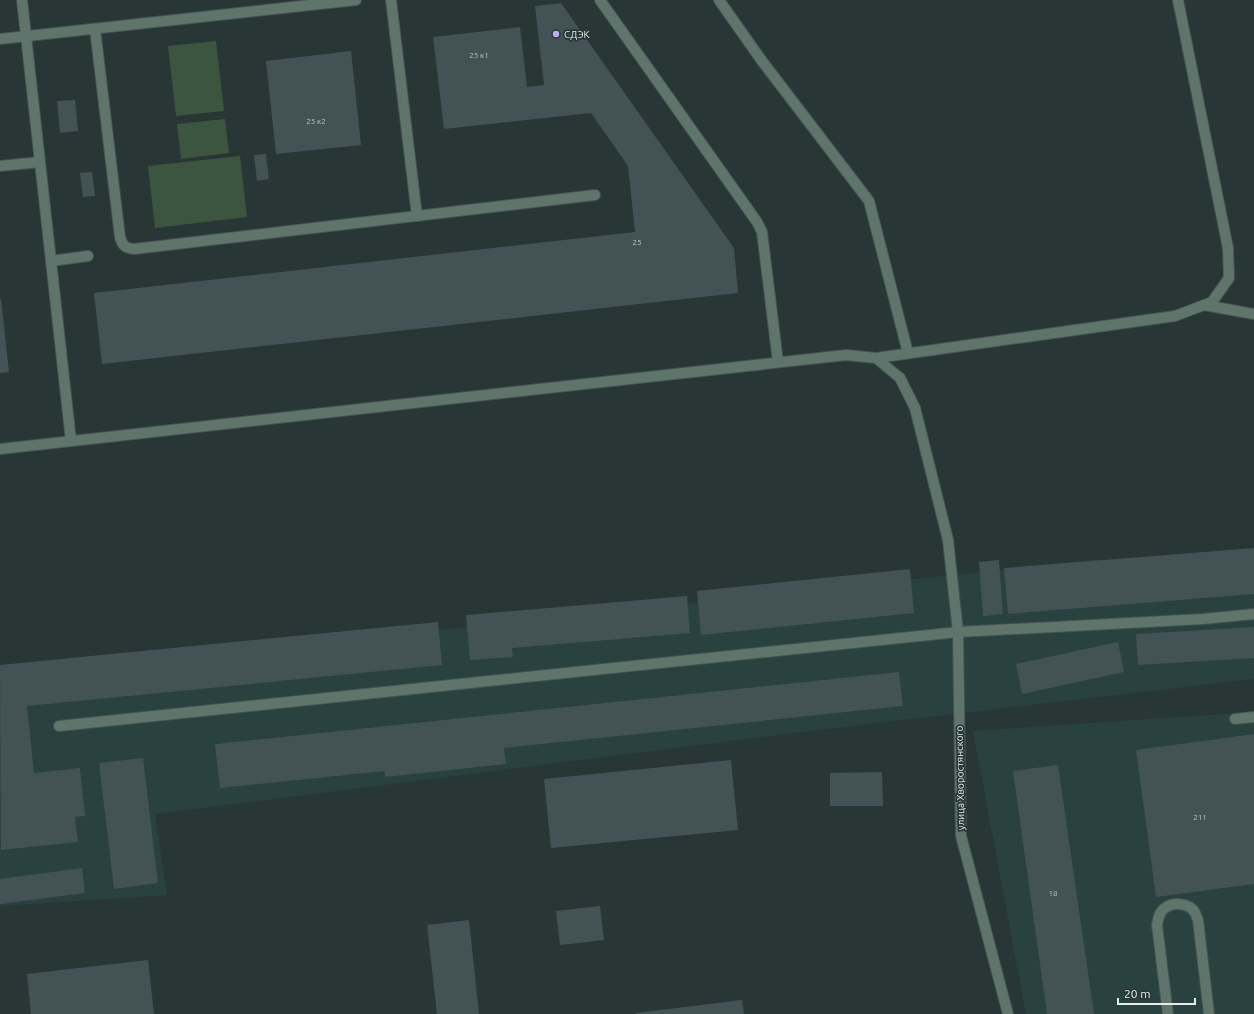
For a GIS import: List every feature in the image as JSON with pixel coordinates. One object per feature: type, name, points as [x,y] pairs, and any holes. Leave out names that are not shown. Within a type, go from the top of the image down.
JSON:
[{"type":"street","points":[[22,0],[71,441]]},
{"type":"street","points":[[0,40],[356,0]]},
{"type":"street","points":[[391,0],[416,216]]},
{"type":"street","points":[[600,0],[757,222],[762,232],[778,362]]},
{"type":"street","points":[[719,0],[762,61],[869,201],[908,353]]},
{"type":"street","points":[[0,449],[778,362],[846,355],[876,358],[1175,316],[1212,302],[1229,278],[1228,248],[1178,0]]},
{"type":"street","points":[[95,29],[120,237],[122,244],[128,248],[134,249],[595,195]]},
{"type":"street","points":[[0,166],[40,162]]},
{"type":"street","points":[[51,261],[88,256]]},
{"type":"street","points":[[1204,305],[1254,314]]},
{"type":"street","name":"улица Хворостянского","points":[[876,358],[900,378],[915,408],[948,540],[958,632],[962,836],[1008,1014]]},
{"type":"street","points":[[59,726],[958,632],[1203,619],[1254,614]]},
{"type":"street","points":[[1235,719],[1254,717]]},
{"type":"street","points":[[1168,1014],[1157,925],[1159,915],[1165,908],[1176,904],[1186,905],[1194,911],[1198,920],[1209,1014]]},
{"type":"shaded area","points":[[1254,554],[1254,679],[826,729],[155,814],[167,895],[0,906],[0,677],[1093,560]]},
{"type":"shaded area","points":[[1254,712],[1254,1014],[1026,1014],[973,731]]},
{"type":"green space","points":[[216,41],[224,111],[176,116],[168,46]]},
{"type":"green space","points":[[225,119],[229,153],[181,159],[177,124]]},
{"type":"green space","points":[[240,156],[247,217],[155,228],[148,166]]},
{"type":"building","points":[[561,3],[734,248],[738,293],[102,364],[94,293],[635,232],[628,166],[591,113],[444,129],[433,37],[520,27],[527,87],[544,85],[535,6]]},
{"type":"building","points":[[351,51],[361,145],[276,154],[266,61]]},
{"type":"building","points":[[75,100],[78,131],[60,133],[57,101]]},
{"type":"building","points":[[266,154],[269,179],[257,181],[254,155]]},
{"type":"building","points":[[92,172],[95,196],[83,197],[80,173]]},
{"type":"building","points":[[0,299],[9,372],[0,373]]},
{"type":"building","points":[[1254,548],[1254,594],[1008,614],[1004,568]]},
{"type":"building","points":[[999,560],[1003,614],[983,616],[979,562]]},
{"type":"building","points":[[910,569],[914,613],[701,635],[697,591]]},
{"type":"building","points":[[687,596],[690,633],[512,648],[513,657],[470,660],[466,615]]},
{"type":"building","points":[[438,622],[442,665],[27,706],[34,773],[80,768],[85,816],[75,817],[78,842],[1,850],[0,665]]},
{"type":"building","points":[[1254,627],[1254,658],[1138,665],[1136,634]]},
{"type":"building","points":[[1118,642],[1124,672],[1022,694],[1016,664]]},
{"type":"building","points":[[899,672],[903,706],[504,748],[506,764],[385,777],[385,771],[220,788],[215,744]]},
{"type":"building","points":[[1254,734],[1254,884],[1156,897],[1136,750]]},
{"type":"building","points":[[143,758],[158,883],[114,889],[99,763]]},
{"type":"building","points":[[731,760],[738,830],[551,848],[544,779]]},
{"type":"building","points":[[1058,765],[1094,1014],[1047,1014],[1013,771]]},
{"type":"building","points":[[882,772],[883,806],[830,806],[830,773]]},
{"type":"building","points":[[82,868],[85,893],[0,904],[0,879]]},
{"type":"building","points":[[600,906],[604,940],[560,945],[556,911]]},
{"type":"building","points":[[469,920],[479,1014],[437,1014],[427,925]]},
{"type":"building","points":[[148,960],[154,1014],[31,1014],[27,974]]},
{"type":"building","points":[[742,1000],[744,1014],[636,1014],[636,1013]]},
{"type":"place","name":"СДЭК","points":[[556,34]]}]
